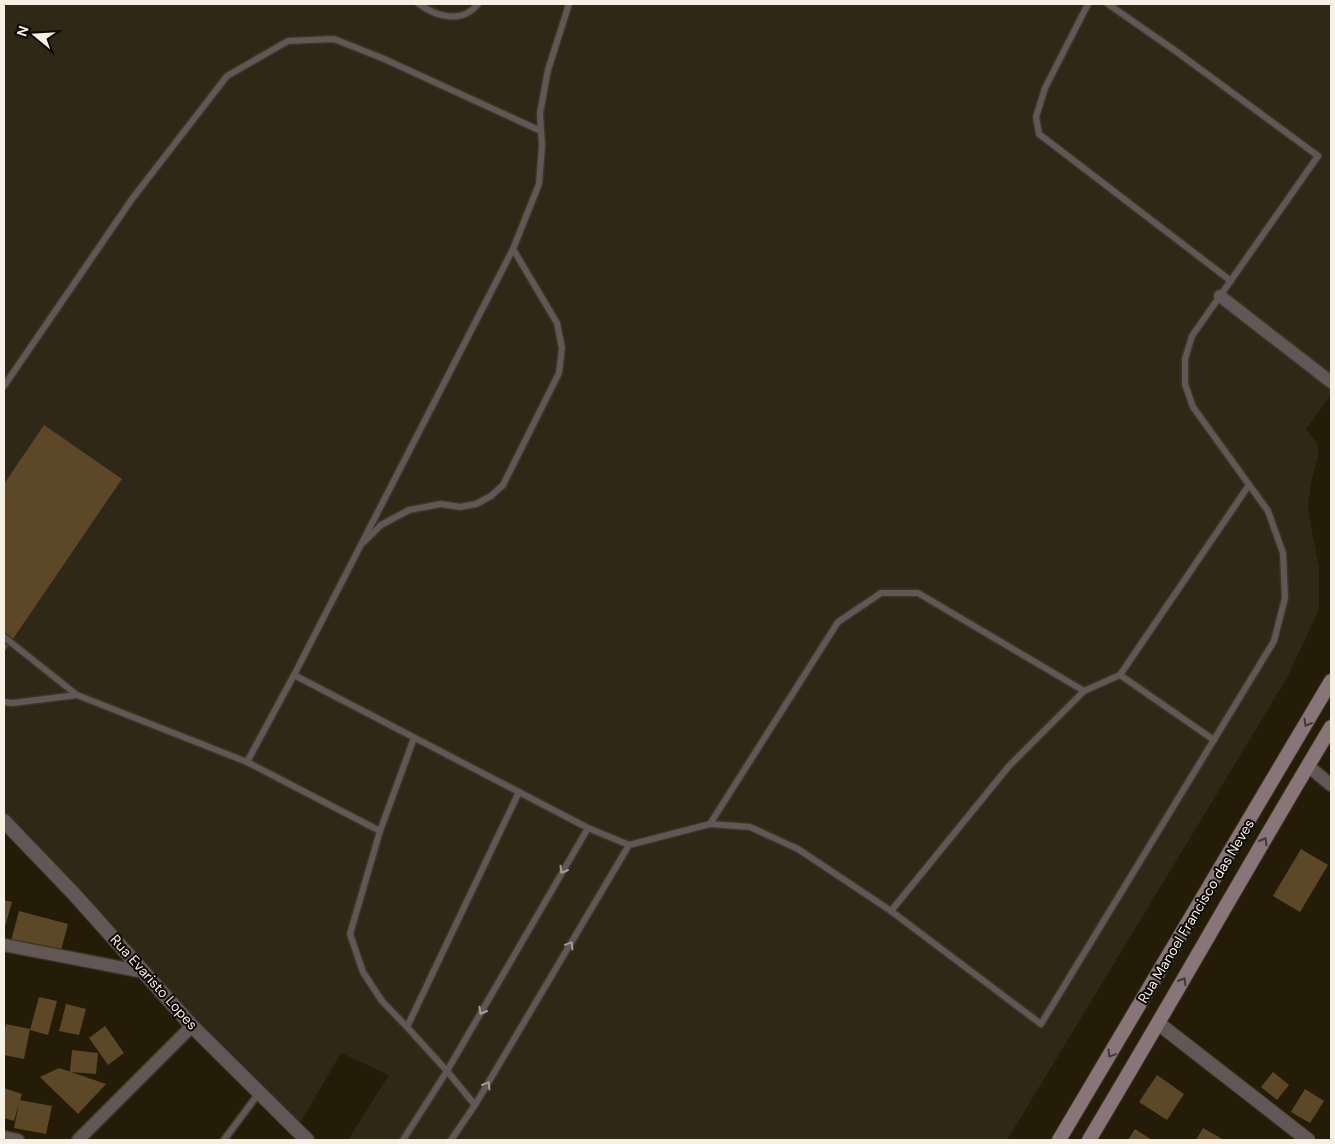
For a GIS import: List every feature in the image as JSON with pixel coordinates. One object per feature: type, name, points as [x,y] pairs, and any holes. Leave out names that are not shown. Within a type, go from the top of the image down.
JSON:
[{"type":"main road","name":"Rua Manoel Francisco das Neves","points":[[1060,1140],[1331,681]]},
{"type":"main road","name":"Rua Manoel Francisco das Neves","points":[[1090,1140],[1331,727]]},
{"type":"street","points":[[1220,296],[1331,382]]},
{"type":"street","points":[[1308,766],[1331,784]]},
{"type":"street","name":"Rua Evaristo Lopes","points":[[4,821],[74,894],[192,1026],[307,1140]]},
{"type":"street","points":[[4,945],[144,972]]},
{"type":"street","points":[[1159,1024],[1308,1140]]},
{"type":"street","points":[[78,1140],[192,1026]]},
{"type":"street","points":[[4,1137],[18,1140]]},
{"type":"lane","points":[[419,4],[427,10],[451,18],[471,12],[478,4]]},
{"type":"lane","points":[[247,762],[294,675],[513,249],[539,184],[542,146],[540,113],[548,70],[569,4]]},
{"type":"lane","points":[[1088,4],[1045,88],[1036,117],[1040,134],[1231,281]]},
{"type":"lane","points":[[294,675],[588,828],[629,845],[710,824],[750,827],[798,849],[891,911],[1041,1024],[1274,642],[1285,598],[1283,553],[1268,511],[1193,407],[1185,384],[1185,359],[1192,336],[1318,156],[1177,52],[1108,4]]},
{"type":"lane","points":[[4,386],[132,198],[227,76],[288,41],[334,39],[382,58],[541,131]]},
{"type":"lane","points":[[358,548],[381,525],[409,510],[441,504],[460,507],[476,504],[491,496],[503,485],[559,373],[562,348],[557,323],[513,249]]},
{"type":"lane","points":[[891,911],[1009,766],[1084,691],[1120,675],[1249,485]]},
{"type":"lane","points":[[710,824],[838,622],[882,593],[918,593],[1084,691]]},
{"type":"lane","points":[[4,637],[77,695],[247,762],[380,831]]},
{"type":"lane","points":[[1120,675],[1214,740]]},
{"type":"lane","points":[[4,702],[13,704],[77,695]]},
{"type":"lane","points":[[414,738],[380,831],[350,934],[363,972],[382,1001],[447,1071],[474,1106]]},
{"type":"lane","points":[[407,1026],[519,792]]},
{"type":"lane","points":[[403,1140],[447,1071],[588,828]]},
{"type":"lane","points":[[451,1140],[474,1106],[629,845]]},
{"type":"lane","points":[[224,1140],[260,1093]]},
{"type":"shaded area","points":[[4,4],[1331,4],[1331,395],[1306,429],[1318,447],[1318,456],[1311,483],[1308,506],[1319,567],[1319,609],[1287,678],[1007,1140],[348,1140],[389,1075],[341,1053],[297,1128],[4,817]]},
{"type":"building","points":[[44,425],[122,479],[4,652],[4,484]]},
{"type":"building","points":[[1301,849],[1328,865],[1300,912],[1273,896]]},
{"type":"building","points":[[4,900],[12,902],[4,930]]},
{"type":"building","points":[[19,911],[68,924],[60,954],[11,941]]},
{"type":"building","points":[[39,997],[57,1001],[48,1035],[30,1030]]},
{"type":"building","points":[[66,1004],[86,1009],[79,1035],[59,1031]]},
{"type":"building","points":[[6,1024],[30,1029],[24,1059],[4,1055]]},
{"type":"building","points":[[105,1026],[124,1053],[108,1065],[89,1038]]},
{"type":"building","points":[[72,1050],[98,1053],[96,1074],[70,1072]]},
{"type":"building","points":[[59,1068],[106,1084],[78,1114],[40,1077]]},
{"type":"building","points":[[1273,1072],[1289,1085],[1277,1100],[1261,1087]]},
{"type":"building","points":[[1157,1075],[1184,1094],[1167,1120],[1139,1102]]},
{"type":"building","points":[[4,1088],[22,1094],[20,1100],[52,1106],[46,1134],[14,1128],[19,1103],[14,1121],[4,1118]]},
{"type":"building","points":[[1305,1089],[1324,1101],[1310,1123],[1291,1112]]},
{"type":"building","points":[[1203,1128],[1224,1140],[1196,1140]]},
{"type":"building","points":[[1135,1129],[1152,1140],[1128,1140]]}]
